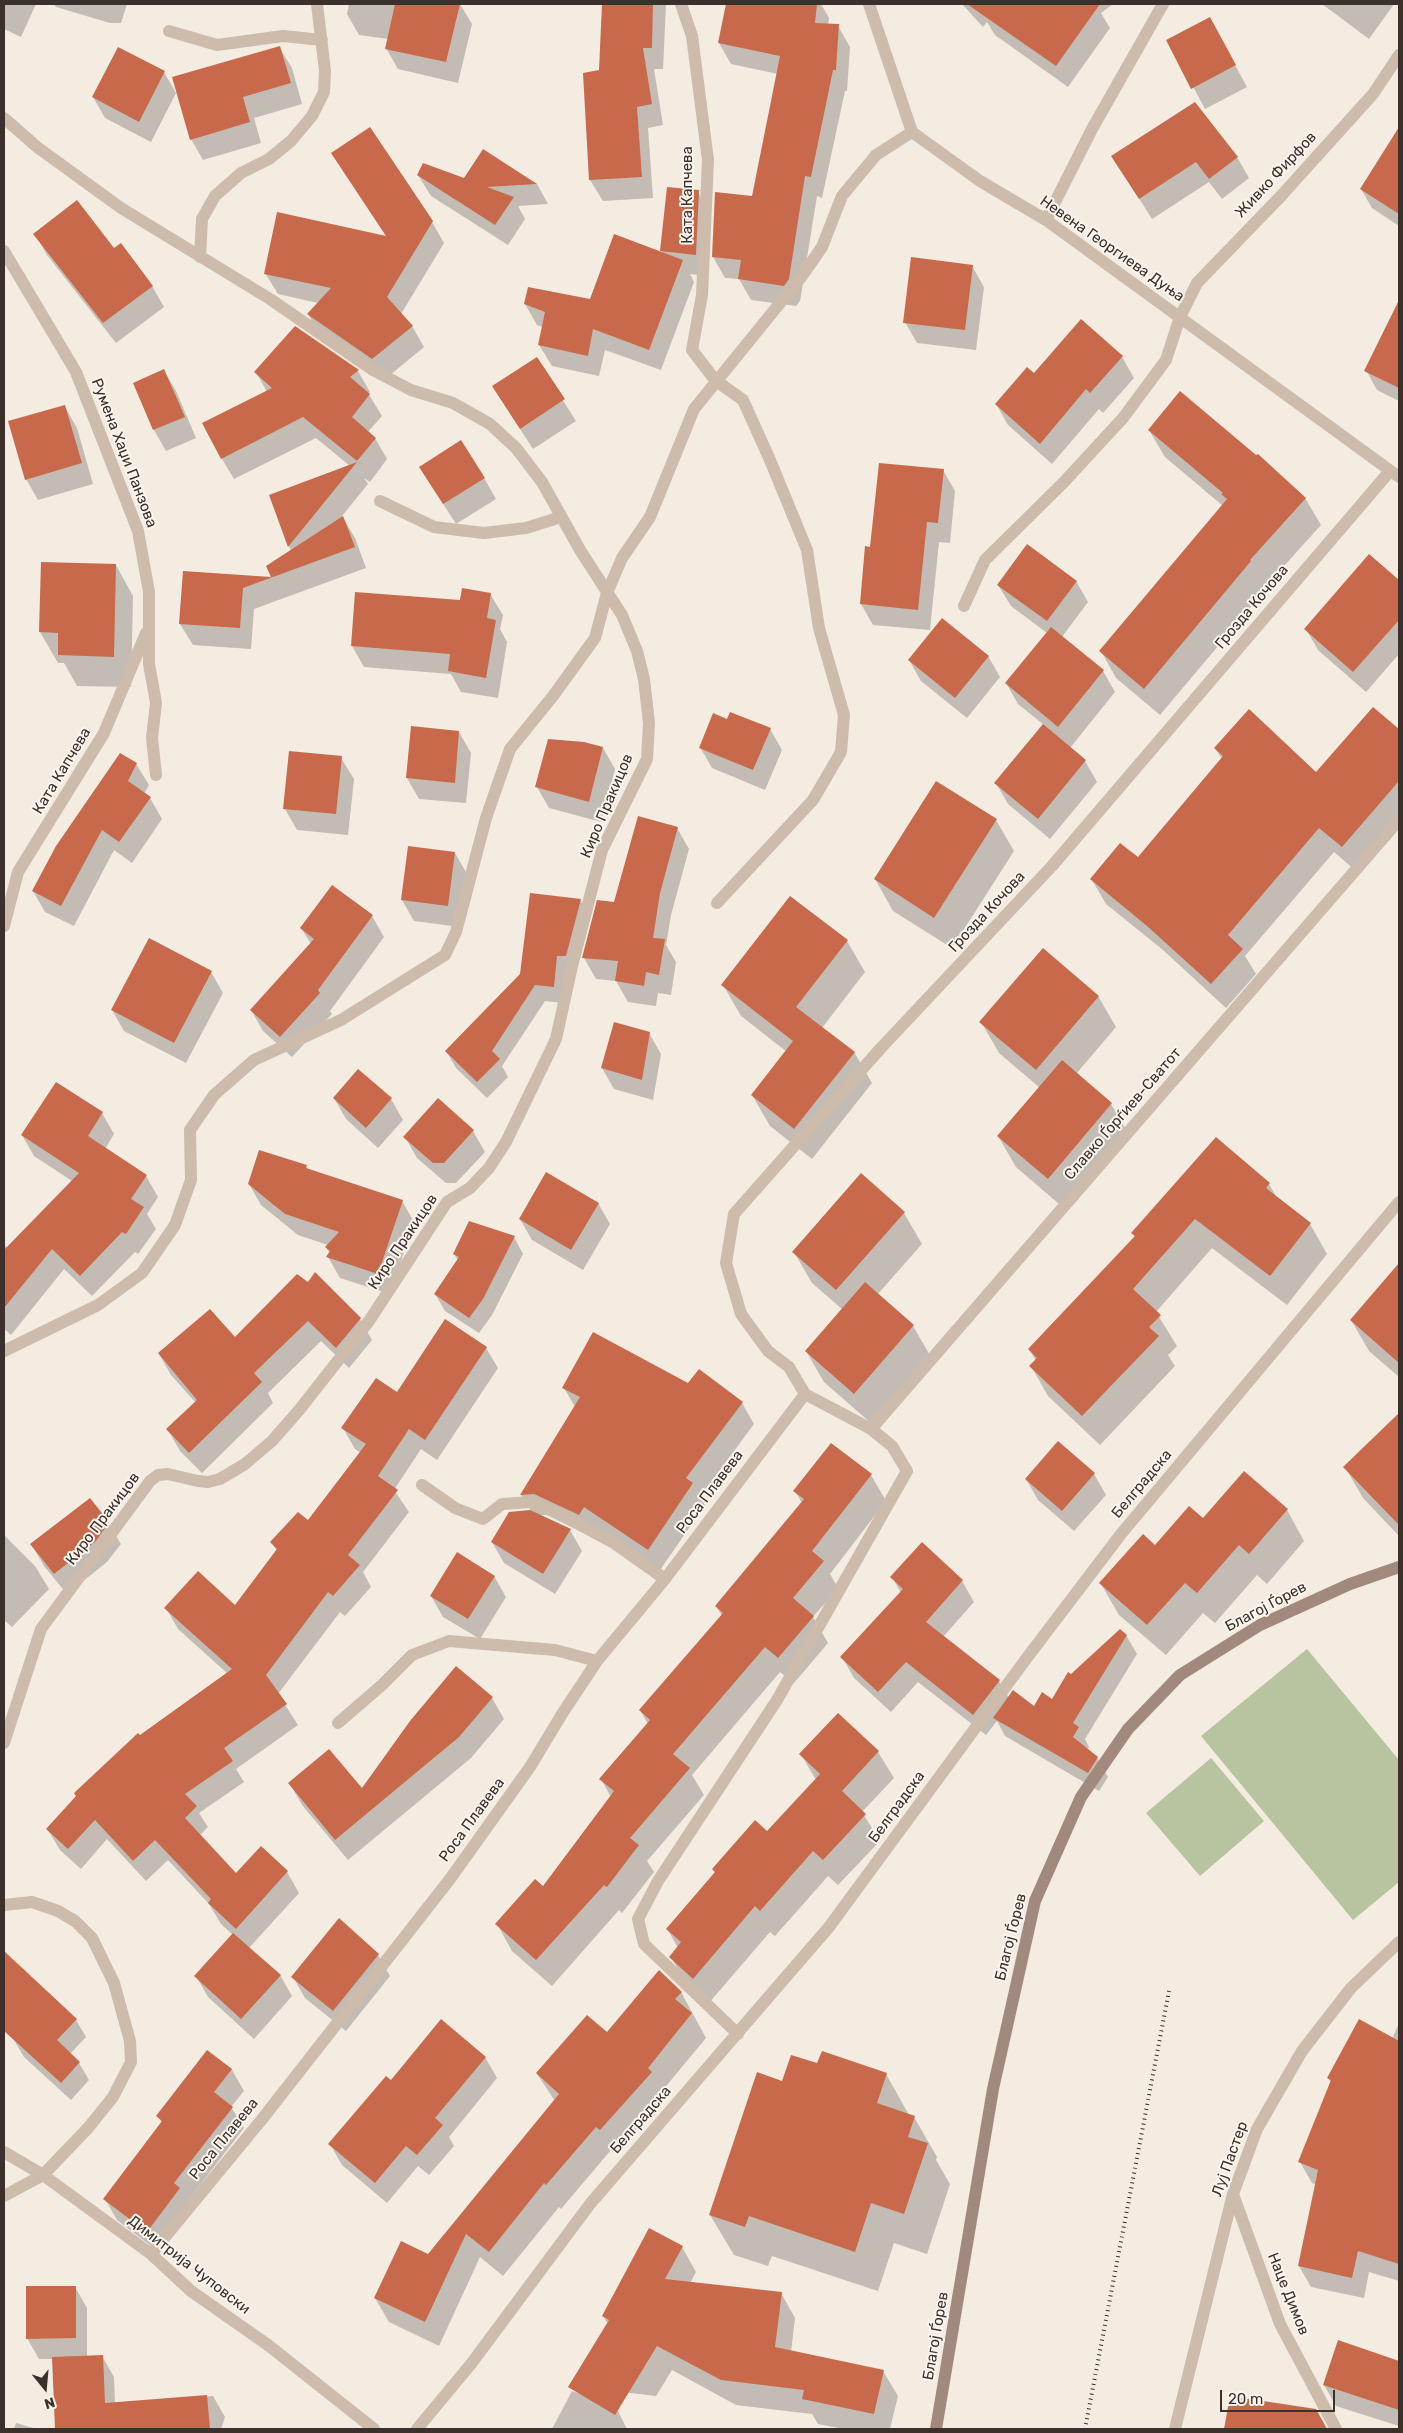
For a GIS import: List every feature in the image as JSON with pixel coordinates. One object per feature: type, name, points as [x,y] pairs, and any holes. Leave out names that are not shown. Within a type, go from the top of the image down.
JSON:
[{"type":"main road","name":"Благој Ѓорев","points":[[936,2429],[993,2089],[1035,1901],[1081,1797],[1128,1729],[1180,1676],[1260,1625],[1350,1584],[1399,1567]]},
{"type":"street","points":[[200,257],[202,219],[215,196],[241,173],[277,153],[291,141],[312,116],[324,92],[325,71],[317,4]]},
{"type":"street","name":"Ката Капчева","points":[[681,4],[692,36],[708,160],[702,295],[692,350],[715,380],[743,400],[807,550],[819,628],[844,714],[841,752],[813,800],[717,903]]},
{"type":"street","points":[[4,1351],[98,1305],[142,1273],[174,1226],[191,1180],[190,1130],[214,1095],[254,1060],[341,1020],[445,955],[456,932],[486,818],[510,749],[553,696],[595,638],[607,593],[622,558],[650,517],[694,408],[802,276],[822,247],[842,196],[876,155],[912,132],[869,4]]},
{"type":"street","points":[[1046,220],[1092,129],[1164,4]]},
{"type":"street","points":[[169,31],[217,45],[283,36],[322,40]]},
{"type":"street","name":"Живко Фирфов","points":[[964,606],[986,560],[1064,482],[1123,418],[1166,360],[1180,317],[1197,283],[1281,196],[1373,94],[1399,55]]},
{"type":"street","points":[[4,118],[37,147],[121,208],[270,299],[373,370],[411,390],[453,404],[490,424],[516,448],[542,482],[607,593]]},
{"type":"street","name":"Невена Георгиева Дуња","points":[[912,132],[980,181],[1046,220],[1395,474]]},
{"type":"street","name":"Румена Хаџи Панзова","points":[[4,251],[76,372],[138,531],[149,592],[147,631],[149,664],[156,703],[152,738],[156,775]]},
{"type":"street","name":"Грозда Кочова","points":[[805,1394],[789,1367],[768,1351],[741,1314],[726,1263],[734,1214],[880,1049],[1052,866],[1395,474]]},
{"type":"street","points":[[380,501],[434,528],[484,533],[526,528],[561,517]]},
{"type":"street","name":"Киро Пракицов","points":[[4,1743],[41,1629],[150,1481],[158,1476],[168,1474],[208,1482],[220,1479],[245,1464],[272,1441],[300,1409],[369,1321],[446,1202],[470,1188],[489,1168],[506,1142],[556,1039],[572,966],[602,850],[647,759],[649,723],[644,679],[637,652],[622,615],[607,593]]},
{"type":"street","name":"Ката Капчева","points":[[4,926],[18,872],[104,733],[147,631]]},
{"type":"street","name":"Славко Ѓорѓиев-Сватот","points":[[871,1429],[1399,820]]},
{"type":"street","name":"Белградска","points":[[417,2429],[471,2364],[590,2204],[829,1927],[1026,1658],[1121,1534],[1399,1202]]},
{"type":"street","points":[[738,2034],[644,1944],[638,1919],[658,1881],[777,1700],[907,1471],[892,1446],[871,1429],[805,1394]]},
{"type":"street","name":"Роса Плавева","points":[[151,2254],[263,2118],[450,1879],[530,1767],[562,1714],[597,1662],[665,1579],[805,1394]]},
{"type":"street","points":[[422,1485],[455,1508],[484,1519],[502,1504],[531,1502],[558,1512],[614,1543],[665,1579]]},
{"type":"street","points":[[338,1723],[382,1685],[412,1655],[450,1641],[555,1650],[597,1662]]},
{"type":"street","points":[[4,1904],[32,1902],[58,1910],[74,1921],[92,1938],[114,1983],[130,2041],[131,2062],[113,2097],[88,2128],[43,2175],[4,2196]]},
{"type":"street","name":"Луј Пастер","points":[[1175,2429],[1233,2194],[1257,2129],[1302,2051],[1351,1988],[1399,1942]]},
{"type":"street","name":"Димитрија Чуповски","points":[[4,2152],[43,2175],[151,2254],[191,2291],[268,2345],[374,2429]]},
{"type":"street","name":"Наце Димов","points":[[1233,2194],[1280,2324],[1336,2429]]},
{"type":"green space","points":[[1307,1649],[1399,1760],[1399,1882],[1353,1920],[1201,1736]]},
{"type":"green space","points":[[1211,1758],[1264,1821],[1200,1876],[1146,1813]]},
{"type":"building","points":[[395,4],[460,4],[446,62],[385,49]]},
{"type":"building","points":[[602,4],[653,4],[652,48],[643,48],[652,104],[637,107],[642,177],[589,180],[583,73],[599,70]]},
{"type":"building","points":[[726,4],[817,4],[815,23],[839,24],[836,70],[833,70],[811,177],[805,176],[789,279],[784,286],[738,279],[741,260],[712,257],[715,192],[752,196],[780,56],[718,43]]},
{"type":"building","points":[[967,4],[1100,4],[1056,66]]},
{"type":"building","points":[[1210,17],[1236,65],[1191,89],[1166,40]]},
{"type":"building","points":[[280,46],[291,83],[243,97],[250,122],[190,140],[172,77]]},
{"type":"building","points":[[118,47],[165,71],[139,122],[92,97]]},
{"type":"building","points":[[1195,102],[1238,157],[1209,179],[1196,162],[1139,199],[1111,156]]},
{"type":"building","points":[[370,127],[433,221],[387,297],[413,326],[372,359],[307,314],[331,288],[264,274],[277,212],[386,236],[331,153]]},
{"type":"building","points":[[1399,127],[1399,214],[1360,189]]},
{"type":"building","points":[[483,149],[537,184],[487,187],[514,197],[495,225],[417,175],[423,163],[464,178]]},
{"type":"building","points":[[667,187],[699,190],[696,255],[660,251]]},
{"type":"building","points":[[77,200],[114,248],[121,243],[153,286],[103,323],[33,234]]},
{"type":"building","points":[[614,234],[683,260],[649,350],[593,329],[588,356],[538,345],[545,312],[524,304],[528,287],[590,299]]},
{"type":"building","points":[[911,257],[973,265],[965,330],[903,323]]},
{"type":"building","points":[[1399,300],[1399,388],[1364,371]]},
{"type":"building","points":[[1081,319],[1123,356],[1090,393],[1086,389],[1040,444],[995,404],[1027,367],[1034,373]]},
{"type":"building","points":[[295,326],[359,370],[350,377],[370,394],[352,417],[376,438],[357,461],[303,417],[221,459],[202,423],[272,388],[254,372]]},
{"type":"building","points":[[537,357],[565,399],[520,429],[492,386]]},
{"type":"building","points":[[164,369],[185,417],[153,430],[133,383]]},
{"type":"building","points":[[1180,391],[1256,455],[1258,454],[1306,498],[1250,560],[1144,689],[1099,651],[1227,499],[1221,494],[1223,493],[1148,430]]},
{"type":"building","points":[[65,405],[82,463],[25,480],[8,421]]},
{"type":"building","points":[[461,440],[485,478],[443,504],[419,467]]},
{"type":"building","points":[[357,462],[288,547],[269,495]]},
{"type":"building","points":[[879,463],[944,469],[938,523],[927,522],[918,610],[860,604],[865,546],[870,547]]},
{"type":"building","points":[[343,516],[355,547],[243,588],[240,628],[179,624],[183,571],[271,577],[266,566]]},
{"type":"building","points":[[1027,544],[1077,581],[1047,621],[997,585]]},
{"type":"building","points":[[1369,554],[1399,580],[1399,620],[1353,672],[1304,629]]},
{"type":"building","points":[[41,562],[116,564],[114,657],[58,655],[58,633],[39,632]]},
{"type":"building","points":[[462,588],[491,593],[487,618],[496,620],[486,678],[448,671],[450,654],[351,646],[355,592],[460,600]]},
{"type":"building","points":[[942,618],[989,656],[955,698],[908,660]]},
{"type":"building","points":[[1051,627],[1104,670],[1058,727],[1005,683]]},
{"type":"building","points":[[1373,707],[1399,729],[1399,781],[1342,847],[1319,828],[1228,935],[1243,949],[1211,984],[1147,926],[1090,879],[1120,843],[1138,857],[1223,756],[1214,748],[1249,709],[1316,772]]},
{"type":"building","points":[[730,712],[771,728],[753,770],[699,748],[713,713],[727,719]]},
{"type":"building","points":[[1043,724],[1086,760],[1038,819],[994,783]]},
{"type":"building","points":[[411,726],[459,731],[455,783],[406,778]]},
{"type":"building","points":[[548,739],[584,742],[603,747],[589,802],[535,787]]},
{"type":"building","points":[[289,751],[342,756],[336,814],[283,809]]},
{"type":"building","points":[[120,753],[137,763],[128,781],[151,797],[119,842],[102,830],[61,906],[32,891],[56,846]]},
{"type":"building","points":[[936,781],[997,819],[934,918],[874,879]]},
{"type":"building","points":[[638,816],[678,827],[660,893],[653,938],[665,939],[659,975],[646,972],[644,986],[615,981],[618,961],[582,958],[597,900],[614,902]]},
{"type":"building","points":[[408,846],[455,852],[448,906],[401,900]]},
{"type":"building","points":[[332,885],[373,915],[318,990],[320,993],[280,1037],[250,1010],[314,939],[300,928]]},
{"type":"building","points":[[530,893],[581,899],[566,956],[557,956],[554,987],[535,985],[492,1051],[500,1059],[477,1082],[445,1051],[520,974]]},
{"type":"building","points":[[790,896],[848,940],[796,1007],[855,1052],[794,1129],[751,1095],[793,1041],[721,985]]},
{"type":"building","points":[[149,938],[212,971],[174,1043],[111,1010]]},
{"type":"building","points":[[1043,948],[1099,996],[1036,1070],[979,1022]]},
{"type":"building","points":[[614,1022],[650,1032],[642,1080],[601,1068]]},
{"type":"building","points":[[1062,1060],[1112,1103],[1048,1179],[997,1136]]},
{"type":"building","points":[[358,1069],[392,1098],[366,1128],[333,1098]]},
{"type":"building","points":[[56,1082],[103,1112],[88,1136],[147,1175],[131,1199],[144,1207],[126,1234],[122,1232],[80,1276],[52,1249],[4,1308],[4,1250],[79,1173],[21,1135]]},
{"type":"building","points":[[438,1098],[474,1130],[444,1163],[433,1163],[403,1137]]},
{"type":"building","points":[[1216,1137],[1270,1183],[1266,1188],[1311,1223],[1270,1276],[1195,1219],[1133,1289],[1161,1315],[1149,1327],[1159,1336],[1082,1416],[1029,1366],[1037,1358],[1028,1349],[1135,1236],[1131,1233]]},
{"type":"building","points":[[259,1150],[307,1165],[306,1168],[403,1200],[378,1274],[326,1257],[330,1251],[325,1247],[339,1232],[285,1214],[248,1184]]},
{"type":"building","points":[[546,1172],[599,1203],[571,1250],[519,1219]]},
{"type":"building","points":[[861,1173],[905,1212],[836,1290],[792,1252]]},
{"type":"building","points":[[469,1221],[515,1236],[483,1299],[469,1318],[434,1294],[459,1257],[453,1254]]},
{"type":"building","points":[[1399,1263],[1399,1363],[1350,1320]]},
{"type":"building","points":[[315,1272],[361,1318],[336,1348],[308,1321],[254,1373],[262,1382],[189,1453],[166,1429],[197,1400],[158,1353],[210,1309],[235,1337],[297,1274],[308,1282]]},
{"type":"building","points":[[865,1282],[914,1325],[854,1394],[805,1351]]},
{"type":"building","points":[[445,1319],[487,1347],[425,1440],[409,1429],[378,1476],[398,1490],[348,1555],[360,1565],[333,1596],[328,1592],[266,1675],[287,1704],[224,1748],[233,1761],[185,1794],[197,1806],[185,1818],[236,1873],[261,1846],[288,1871],[236,1929],[208,1903],[211,1899],[155,1840],[133,1861],[95,1820],[68,1849],[46,1829],[76,1796],[74,1793],[138,1733],[140,1735],[232,1669],[164,1608],[198,1571],[235,1605],[277,1549],[270,1542],[298,1512],[308,1520],[366,1444],[341,1428],[376,1378],[397,1392]]},
{"type":"building","points":[[593,1332],[688,1383],[699,1369],[743,1402],[686,1478],[693,1483],[648,1550],[584,1507],[579,1515],[534,1494],[520,1495],[580,1397],[562,1388]]},
{"type":"building","points":[[1399,1413],[1399,1525],[1343,1467]]},
{"type":"building","points":[[1058,1441],[1095,1473],[1062,1511],[1025,1479]]},
{"type":"building","points":[[831,1443],[872,1474],[812,1551],[824,1561],[793,1598],[814,1616],[778,1658],[765,1647],[673,1754],[690,1768],[630,1838],[639,1845],[607,1887],[604,1885],[536,1960],[495,1924],[535,1879],[543,1886],[614,1791],[599,1779],[650,1720],[639,1710],[723,1613],[715,1606],[804,1499],[793,1491]]},
{"type":"building","points":[[1244,1471],[1288,1509],[1249,1554],[1239,1545],[1197,1593],[1185,1583],[1147,1625],[1099,1583],[1143,1534],[1155,1545],[1189,1506],[1203,1518]]},
{"type":"building","points":[[90,1498],[109,1522],[96,1541],[54,1574],[30,1544]]},
{"type":"building","points":[[530,1510],[571,1529],[543,1574],[491,1542],[509,1512]]},
{"type":"building","points":[[922,1542],[963,1580],[926,1622],[1000,1680],[973,1715],[906,1662],[878,1692],[840,1657],[903,1589],[890,1577]]},
{"type":"building","points":[[457,1552],[495,1576],[468,1619],[430,1596]]},
{"type":"building","points":[[1120,1629],[1127,1635],[1073,1723],[1079,1727],[1073,1737],[1098,1757],[1088,1773],[993,1718],[1013,1690],[1034,1706],[1042,1692],[1052,1699],[1068,1672],[1071,1674]]},
{"type":"building","points":[[456,1666],[493,1697],[459,1737],[335,1840],[288,1783],[329,1749],[362,1788],[410,1721]]},
{"type":"building","points":[[838,1713],[879,1751],[842,1791],[866,1814],[823,1860],[813,1851],[760,1911],[755,1906],[693,1979],[669,1957],[681,1942],[666,1929],[715,1872],[712,1869],[755,1820],[767,1831],[820,1774],[799,1754]]},
{"type":"building","points":[[339,1918],[379,1954],[333,2011],[291,1977]]},
{"type":"building","points":[[233,1933],[281,1975],[241,2019],[194,1976]]},
{"type":"building","points":[[4,1951],[77,2019],[57,2040],[80,2062],[61,2083],[4,2031]]},
{"type":"building","points":[[659,1970],[682,1992],[675,1999],[692,2013],[648,2068],[652,2072],[600,2130],[596,2127],[546,2185],[544,2183],[489,2252],[466,2234],[425,2322],[374,2298],[401,2241],[428,2254],[559,2094],[536,2073],[587,2015],[607,2032]]},
{"type":"building","points":[[441,2019],[486,2057],[435,2118],[443,2125],[417,2155],[406,2146],[375,2183],[328,2144],[386,2076],[391,2080]]},
{"type":"building","points":[[1359,2019],[1399,2041],[1399,2264],[1358,2251],[1352,2278],[1298,2266],[1318,2170],[1298,2162],[1331,2080],[1327,2078]]},
{"type":"building","points":[[207,2050],[232,2069],[214,2092],[233,2107],[174,2183],[180,2188],[147,2232],[103,2199],[162,2121],[156,2116]]},
{"type":"building","points":[[822,2051],[887,2073],[877,2103],[915,2116],[908,2137],[928,2143],[904,2214],[871,2203],[855,2252],[749,2216],[745,2227],[709,2215],[757,2072],[782,2081],[791,2055],[817,2063]]},
{"type":"building","points":[[649,2228],[683,2246],[665,2279],[782,2292],[775,2347],[884,2370],[874,2414],[802,2399],[804,2390],[721,2380],[657,2346],[615,2415],[568,2387],[609,2320],[602,2316]]},
{"type":"building","points":[[26,2286],[76,2286],[76,2338],[26,2339]]},
{"type":"building","points":[[1338,2340],[1399,2361],[1399,2410],[1323,2385]]},
{"type":"building","points":[[103,2355],[105,2403],[207,2395],[210,2429],[55,2429],[52,2357]]},
{"type":"building","points":[[1230,2396],[1316,2409],[1327,2429],[1224,2429]]},
{"type":"railway","points":[[1085,2429],[1169,1991]]}]
